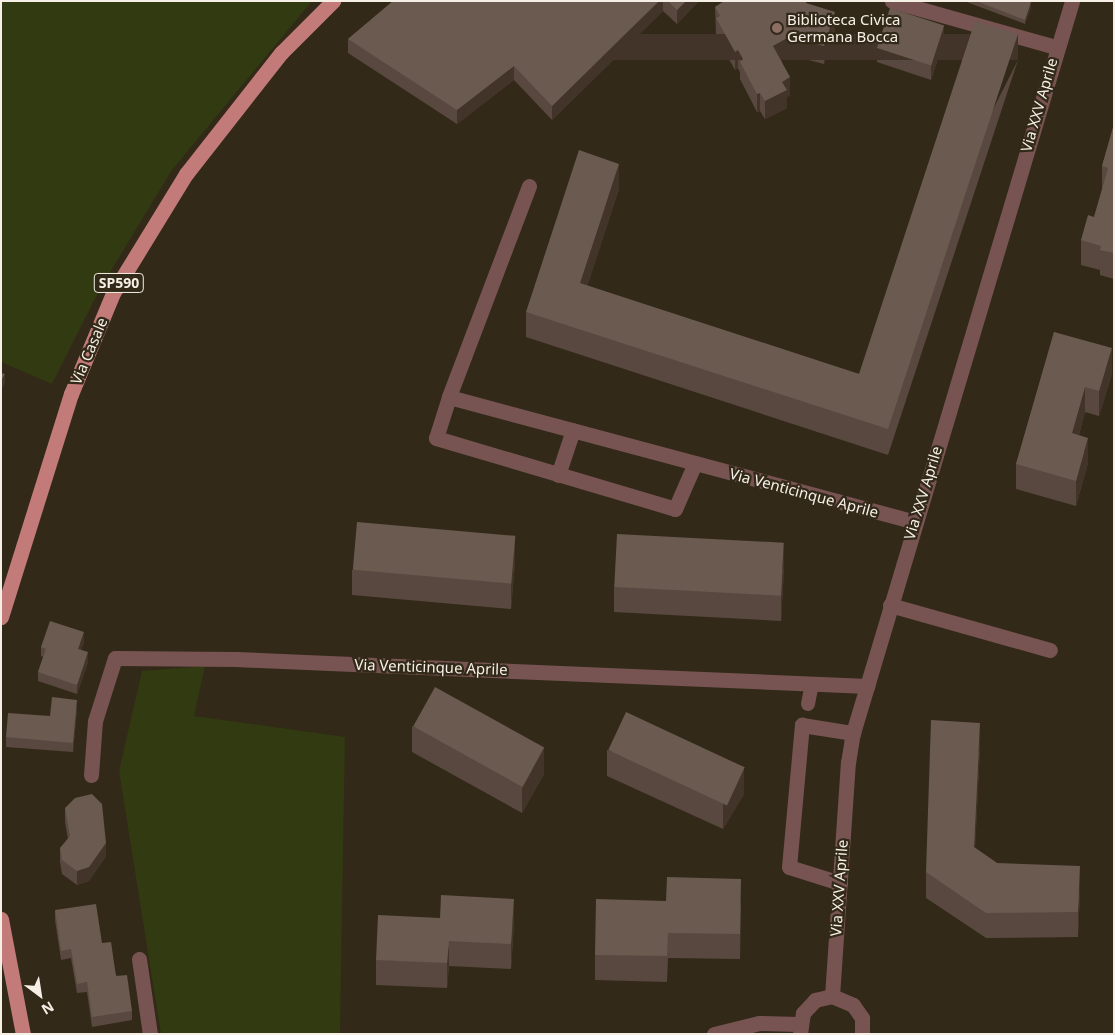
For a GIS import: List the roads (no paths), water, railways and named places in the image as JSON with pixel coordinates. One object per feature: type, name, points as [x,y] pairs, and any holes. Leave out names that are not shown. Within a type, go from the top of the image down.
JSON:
[{"type":"main road","name":"Via Casale","points":[[1,617],[71,394],[113,293],[186,174],[281,53],[333,1]]},
{"type":"main road","points":[[1,919],[23,1034]]},
{"type":"street","points":[[892,1],[1056,47]]},
{"type":"street","name":"Via XXV Aprile","points":[[832,996],[853,734],[914,522],[1056,47],[1072,1]]},
{"type":"street","points":[[529,186],[449,397],[436,438],[674,509],[695,463]]},
{"type":"street","name":"Via Venticinque Aprile","points":[[449,397],[914,522]]},
{"type":"street","points":[[558,475],[573,430]]},
{"type":"street","points":[[890,605],[1050,650]]},
{"type":"street","name":"Via Venticinque Aprile","points":[[90,775],[95,721],[115,658],[235,659],[867,686]]},
{"type":"street","points":[[840,883],[789,867],[791,838],[802,725],[853,734]]},
{"type":"street","points":[[139,959],[150,1034]]},
{"type":"street","points":[[714,1034],[759,1023],[800,1029],[803,1013],[815,1000],[832,996],[853,1004],[862,1018],[868,1033]]},
{"type":"lane","points":[[808,704],[812,684]]},
{"type":"place","name":"Biblioteca Civica Germana Bocca","points":[[777,28]]}]
